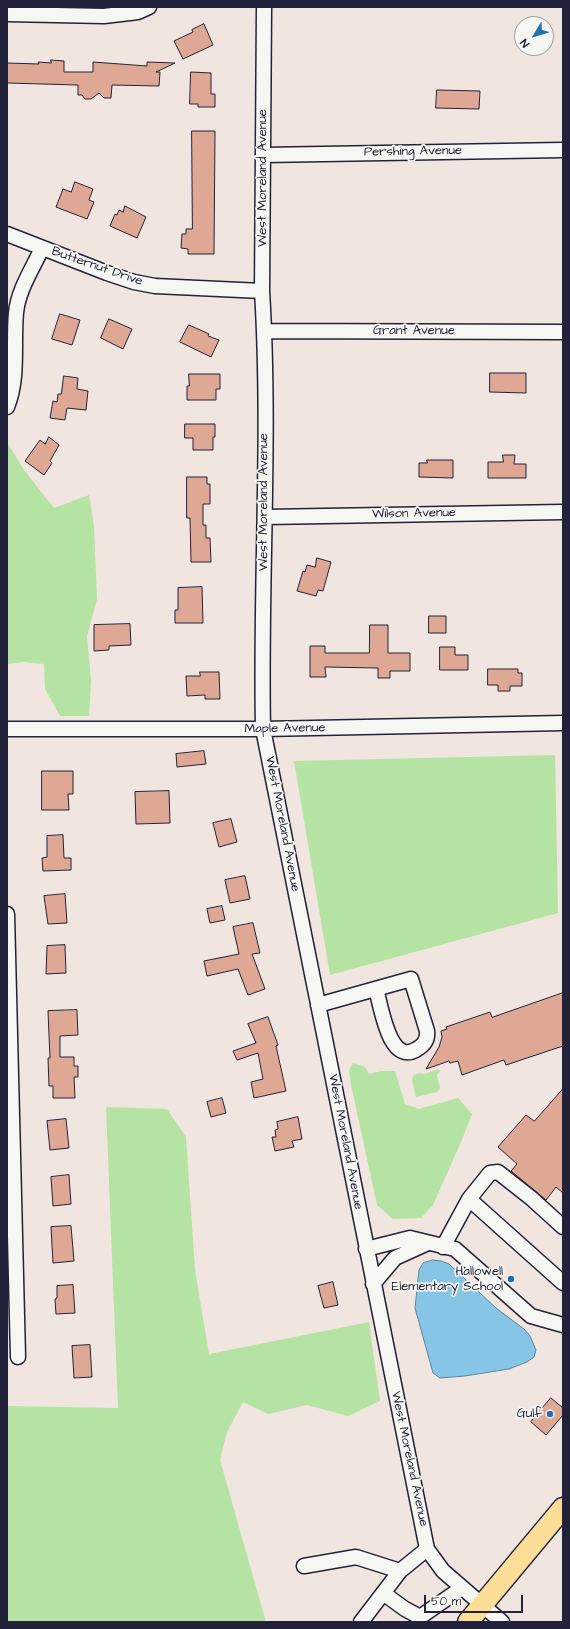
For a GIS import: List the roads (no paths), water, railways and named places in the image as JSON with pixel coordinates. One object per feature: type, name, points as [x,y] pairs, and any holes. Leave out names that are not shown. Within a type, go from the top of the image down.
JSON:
[{"type":"highway","points":[[468,1622],[563,1508]]},
{"type":"street","points":[[7,14],[104,16],[138,12],[149,7]]},
{"type":"street","name":"West Moreland Avenue","points":[[264,7],[262,291],[264,331],[265,517],[262,650],[263,729],[427,1549],[443,1571],[502,1622]]},
{"type":"street","name":"Pershing Avenue","points":[[263,155],[563,150]]},
{"type":"street","name":"Butternut Drive","points":[[7,234],[134,282],[148,285],[262,291]]},
{"type":"street","points":[[7,407],[13,382],[16,311],[23,288],[42,248]]},
{"type":"street","name":"Grant Avenue","points":[[264,331],[563,332]]},
{"type":"street","name":"Wilson Avenue","points":[[265,517],[563,512]]},
{"type":"street","name":"Maple Avenue","points":[[7,729],[263,729],[563,723]]},
{"type":"street","points":[[7,914],[18,1357]]},
{"type":"street","points":[[318,1005],[411,979],[427,1031],[427,1039],[424,1044],[415,1051],[409,1052],[398,1049],[391,1040],[376,989]]},
{"type":"street","points":[[444,1247],[469,1199],[490,1173],[498,1172],[531,1198],[563,1227]]},
{"type":"street","points":[[469,1199],[563,1283]]},
{"type":"street","points":[[366,1249],[410,1238],[455,1250],[531,1316],[563,1325]]},
{"type":"street","points":[[373,1284],[395,1258],[428,1243]]},
{"type":"street","points":[[360,1622],[400,1571],[427,1549]]},
{"type":"street","points":[[304,1566],[356,1557],[400,1571]]},
{"type":"street","points":[[383,1593],[405,1609],[420,1617],[462,1588]]},
{"type":"water","points":[[433,1260],[449,1264],[496,1308],[524,1329],[530,1336],[536,1350],[534,1357],[527,1362],[509,1369],[465,1376],[440,1378],[433,1373],[415,1308],[419,1270],[423,1263]]},
{"type":"place","name":"Hallowell Elementary School","points":[[511,1279]]},
{"type":"place","name":"Gulf","points":[[550,1414]]}]
